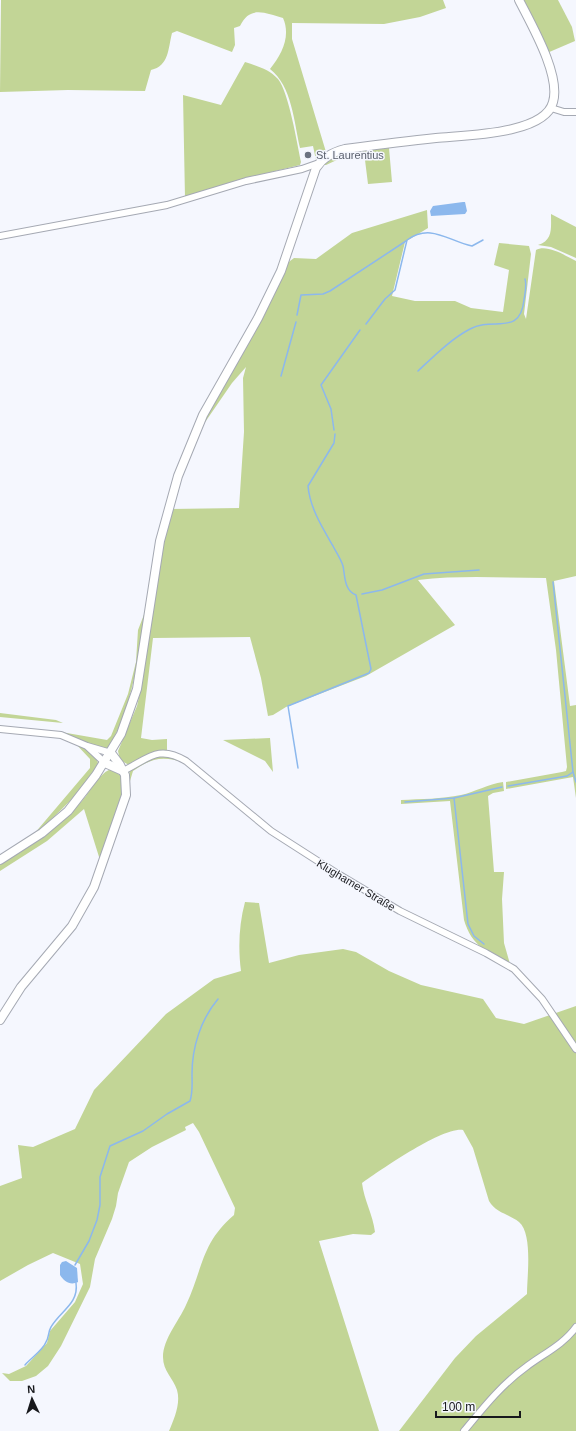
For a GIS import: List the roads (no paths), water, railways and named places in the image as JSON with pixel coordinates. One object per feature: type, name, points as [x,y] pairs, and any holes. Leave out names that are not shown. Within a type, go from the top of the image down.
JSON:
[{"type":"main road","points":[[0,860],[28,843],[56,822],[77,801],[105,763],[121,734],[136,689],[160,541],[178,476],[203,415],[258,318],[281,271],[312,175],[319,163],[330,154],[345,149],[498,132],[537,120],[551,108],[554,94],[547,62],[538,38],[519,0]]},
{"type":"main road","points":[[0,1020],[22,987],[72,926],[86,903],[101,868],[125,801],[126,785],[123,771],[111,753]]},
{"type":"main road","points":[[105,763],[123,771]]},
{"type":"street","points":[[551,108],[564,112],[576,112]]},
{"type":"street","points":[[0,236],[167,205],[246,181],[302,169],[319,163]]},
{"type":"street","points":[[302,169],[312,175]]},
{"type":"street","points":[[0,729],[53,733],[68,737],[87,746],[111,753]]},
{"type":"street","points":[[87,746],[105,763]]},
{"type":"street","name":"Klughamer Straße","points":[[123,771],[144,759],[159,753],[174,754],[186,761],[271,831],[338,874],[400,911],[486,953],[514,969],[542,999],[576,1049]]},
{"type":"street","points":[[464,1431],[492,1396],[510,1380],[561,1343],[576,1327]]},
{"type":"water","points":[[465,202],[467,211],[465,214],[431,216],[430,211],[433,206]]},
{"type":"water","points":[[66,1261],[77,1268],[78,1282],[68,1282],[60,1275],[60,1265],[62,1262]]},
{"type":"waterway","points":[[534,21],[548,50]]},
{"type":"waterway","points":[[366,324],[385,299],[395,290],[407,240],[424,233],[440,235],[472,246],[483,240]]},
{"type":"waterway","points":[[297,315],[301,295],[323,294],[330,291],[406,241]]},
{"type":"waterway","points":[[418,371],[449,343],[470,329],[488,324],[504,324],[517,318],[524,300],[526,286],[525,279]]},
{"type":"waterway","points":[[281,376],[296,322]]},
{"type":"waterway","points":[[334,430],[331,409],[321,385],[360,330]]},
{"type":"waterway","points":[[298,768],[288,706],[369,673],[371,669],[356,595],[352,593],[347,586],[342,563],[317,517],[309,494],[308,486],[334,443],[335,434]]},
{"type":"waterway","points":[[362,594],[382,590],[424,574],[479,570]]},
{"type":"waterway","points":[[508,786],[567,776],[573,772],[553,582]]},
{"type":"waterway","points":[[573,772],[576,782]]},
{"type":"waterway","points":[[405,802],[454,798],[502,787]]},
{"type":"waterway","points":[[454,798],[468,924],[474,936],[484,944]]},
{"type":"waterway","points":[[75,1265],[89,1241],[97,1220],[100,1205],[100,1177],[110,1146],[143,1131],[167,1114],[190,1101],[192,1091],[192,1064],[196,1044],[202,1024],[218,999]]},
{"type":"waterway","points":[[25,1365],[42,1348],[47,1340],[51,1327],[72,1302],[75,1296],[76,1283]]},
{"type":"place","name":"St. Laurentius","points":[[308,155]]}]
